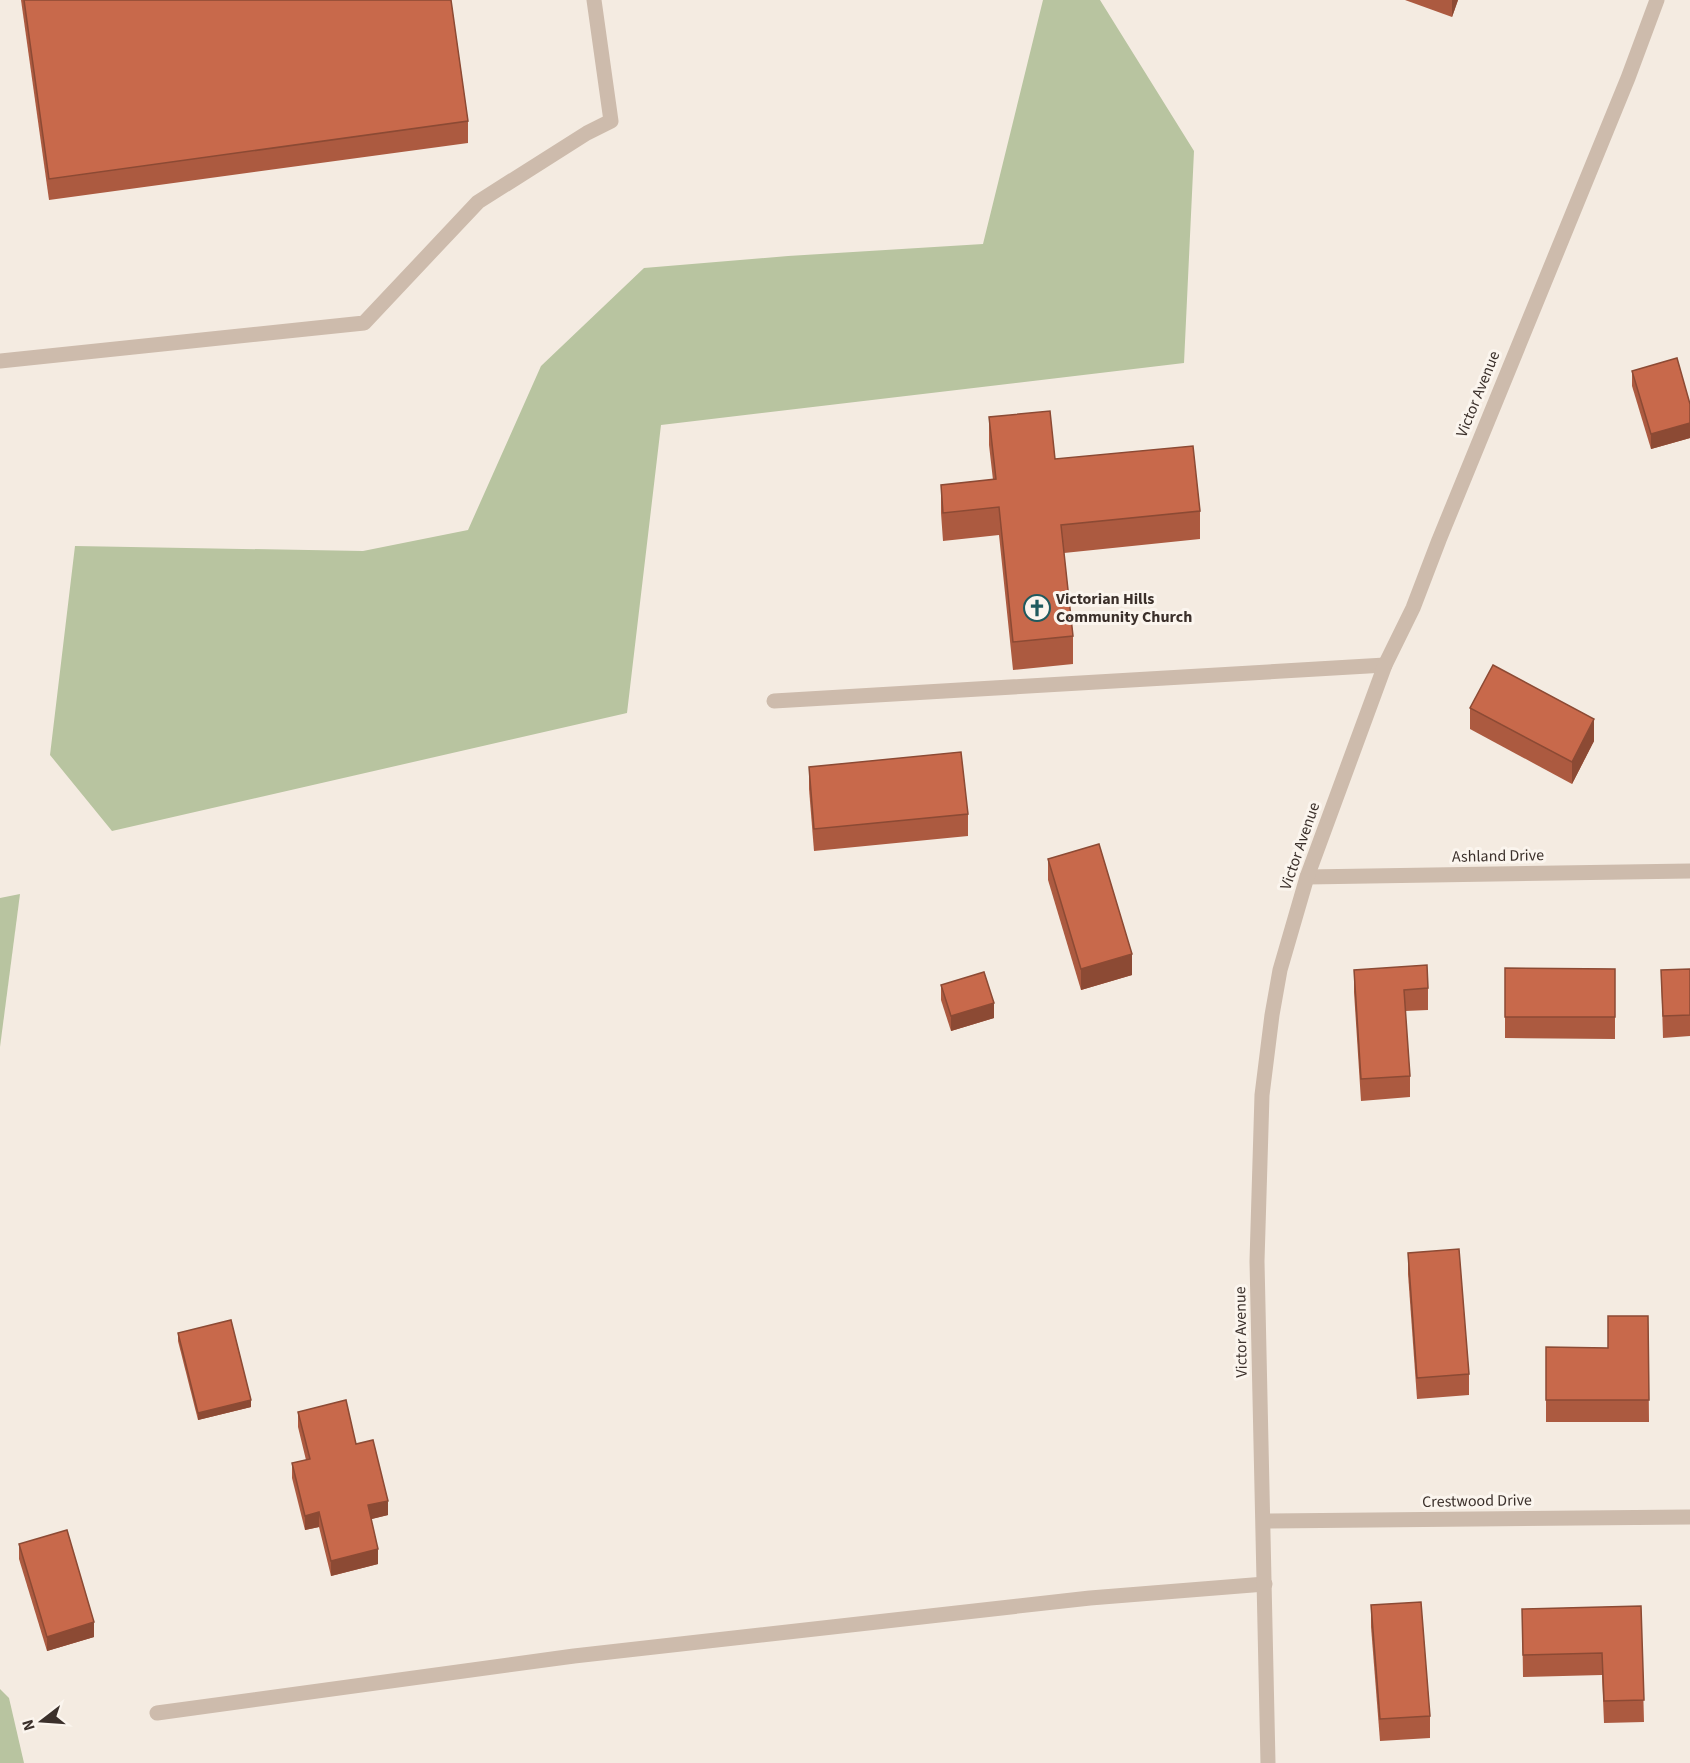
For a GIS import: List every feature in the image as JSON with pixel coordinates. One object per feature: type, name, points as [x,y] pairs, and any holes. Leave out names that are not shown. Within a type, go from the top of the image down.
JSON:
[{"type":"street","points":[[0,361],[364,323],[478,202],[587,133],[611,121],[594,0]]},
{"type":"street","name":"Victor Avenue","points":[[1268,1763],[1257,1261],[1262,1095],[1280,970],[1307,877],[1385,665],[1413,608],[1455,498],[1658,0]]},
{"type":"street","points":[[774,701],[1385,665]]},
{"type":"street","name":"Ashland Drive","points":[[1307,877],[1690,871]]},
{"type":"street","name":"Crestwood Drive","points":[[1264,1521],[1690,1517]]},
{"type":"street","points":[[157,1713],[574,1656],[1090,1598],[1264,1584]]},
{"type":"green space","points":[[1043,0],[1100,0],[1194,151],[1184,363],[661,425],[627,713],[112,831],[50,755],[75,546],[363,551],[468,530],[541,366],[644,268],[788,256],[983,244]]},
{"type":"green space","points":[[20,894],[0,1047],[0,898]]},
{"type":"green space","points":[[0,1689],[9,1698],[24,1763],[0,1763]]},
{"type":"building","points":[[24,0],[451,0],[468,121],[49,179]]},
{"type":"building","points":[[1677,358],[1690,404],[1690,423],[1651,434],[1632,371]]},
{"type":"building","name":"Victorian Hills Community Church","points":[[1050,411],[1055,459],[1193,446],[1200,511],[1061,525],[1073,636],[1013,642],[999,507],[943,513],[941,485],[996,479],[989,417]]},
{"type":"building","points":[[1493,665],[1594,719],[1572,762],[1470,708]]},
{"type":"building","points":[[961,752],[968,814],[814,829],[809,767]]},
{"type":"building","points":[[1099,844],[1132,954],[1081,969],[1048,859]]},
{"type":"building","points":[[1427,965],[1428,988],[1404,990],[1410,1076],[1361,1079],[1354,970]]},
{"type":"building","points":[[1505,968],[1615,969],[1615,1017],[1505,1017]]},
{"type":"building","points":[[1690,969],[1690,1015],[1663,1016],[1661,970]]},
{"type":"building","points":[[984,972],[994,1003],[951,1016],[941,985]]},
{"type":"building","points":[[1459,1249],[1469,1374],[1417,1378],[1408,1253]]},
{"type":"building","points":[[1608,1316],[1648,1316],[1649,1400],[1546,1400],[1546,1347],[1608,1348]]},
{"type":"building","points":[[231,1320],[251,1400],[198,1413],[178,1333]]},
{"type":"building","points":[[346,1400],[356,1444],[373,1440],[388,1501],[368,1505],[378,1549],[331,1561],[319,1512],[305,1516],[292,1463],[310,1459],[298,1412]]},
{"type":"building","points":[[67,1530],[94,1622],[47,1637],[19,1544]]},
{"type":"building","points":[[1421,1602],[1430,1716],[1380,1719],[1371,1605]]},
{"type":"building","points":[[1641,1606],[1644,1700],[1604,1701],[1602,1653],[1523,1655],[1522,1609]]},
{"type":"place","name":"Victorian Hills Community Church","points":[[1037,608]]}]
